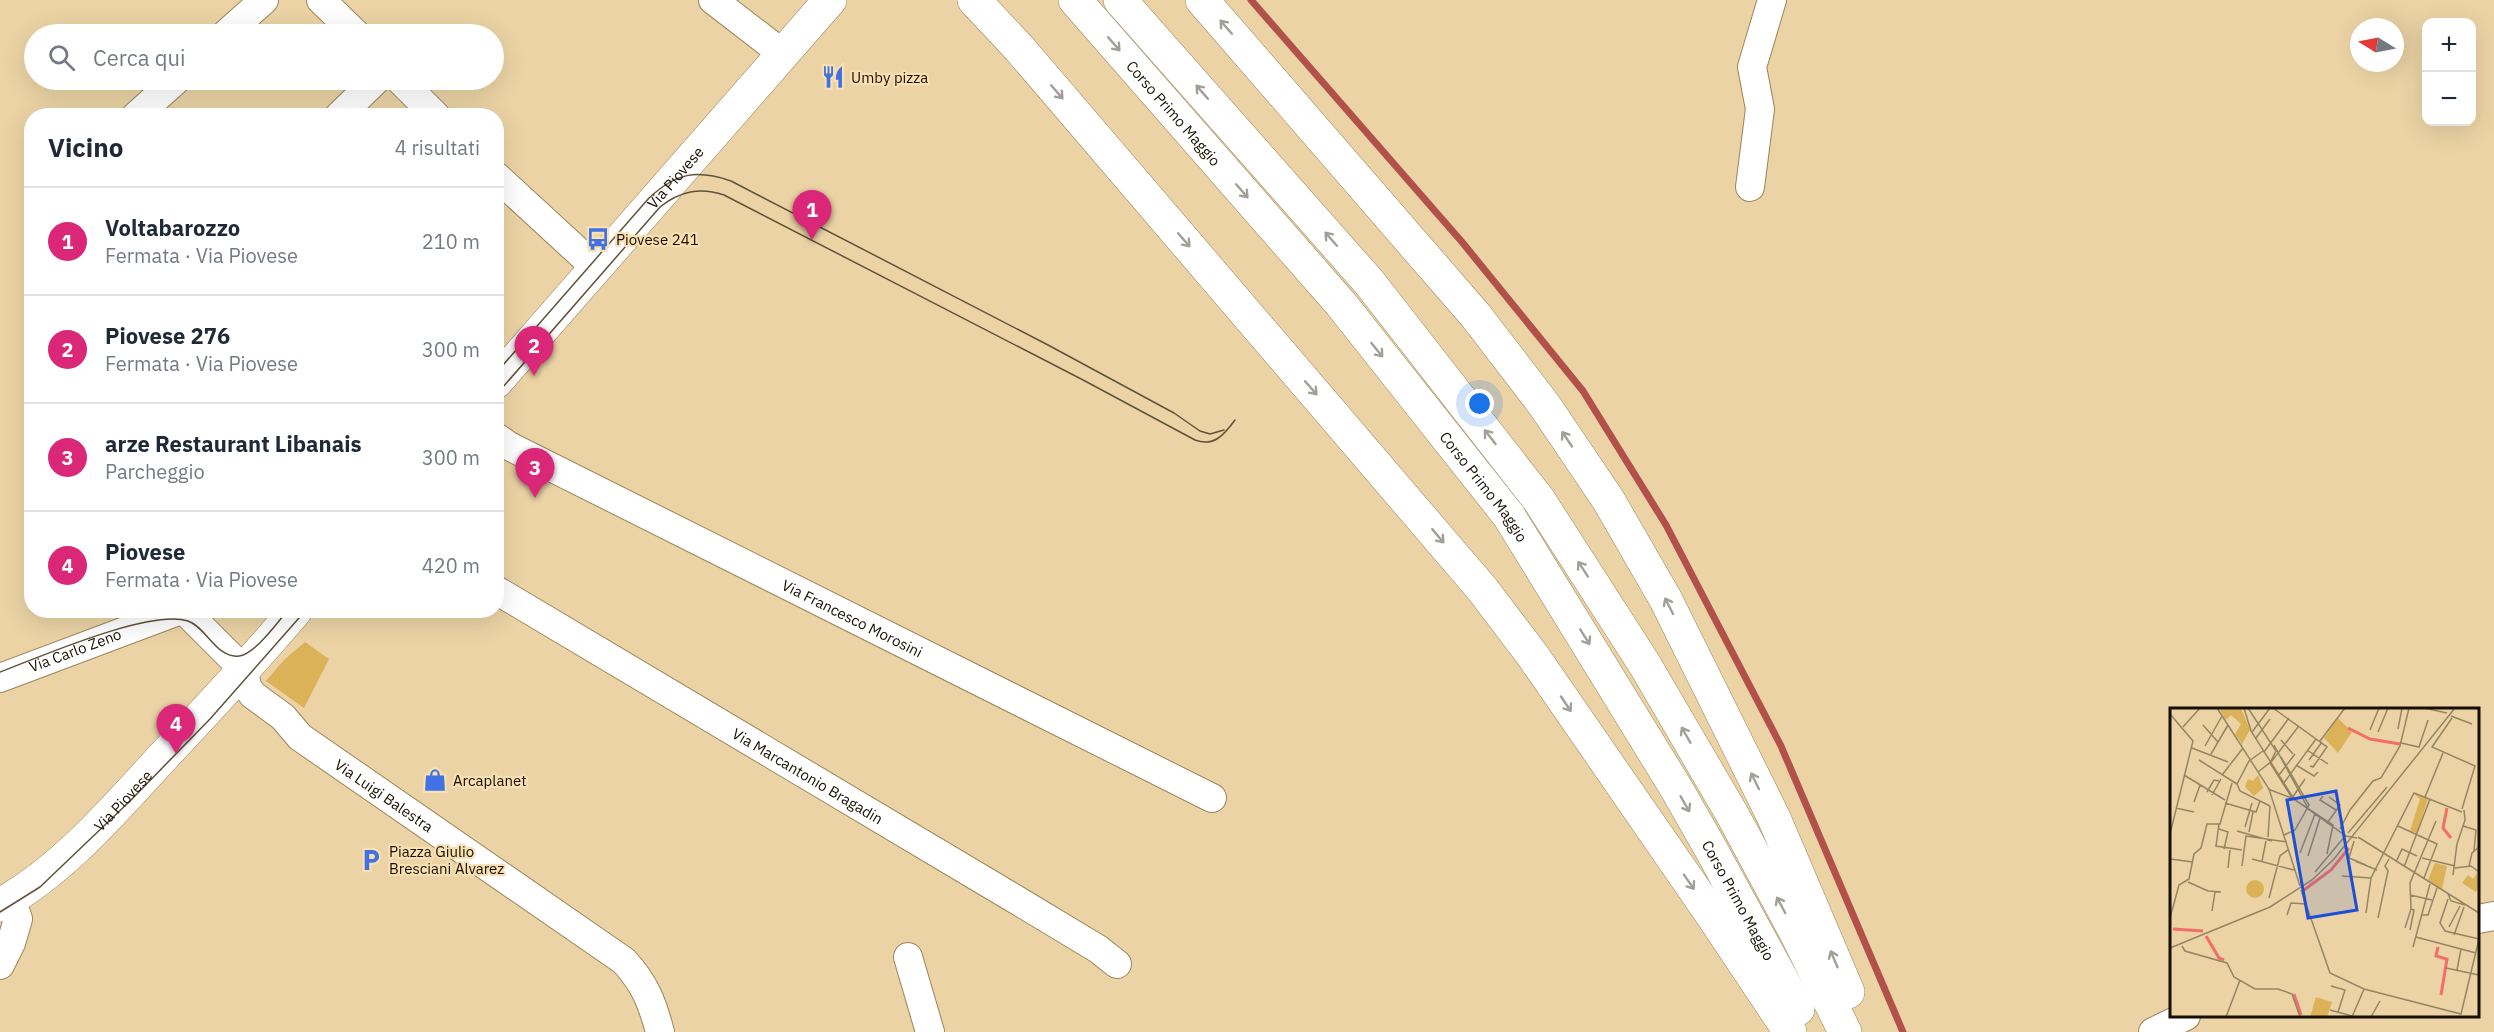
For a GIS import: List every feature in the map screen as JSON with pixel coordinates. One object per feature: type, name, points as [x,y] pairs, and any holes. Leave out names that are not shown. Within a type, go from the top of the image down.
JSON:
[{"type":"main road","name":"Via Piovese","points":[[504,373],[831,0]]},
{"type":"main road","points":[[974,0],[1026,56],[1484,591],[1533,656],[1790,1032]]},
{"type":"main road","name":"Corso Primo Maggio","points":[[1075,0],[1341,304],[1509,516],[1702,833],[1810,1032]]},
{"type":"main road","points":[[1120,0],[1369,282],[1539,500],[1645,665],[1732,814],[1795,931],[1845,1032]]},
{"type":"main road","points":[[1202,0],[1476,316],[1545,406],[1610,501],[1666,600],[1773,818],[1866,1032]]},
{"type":"main road","name":"Via Piovese","points":[[6,902],[68,855],[125,798],[289,618]]},
{"type":"street","points":[[237,24],[264,0]]},
{"type":"street","points":[[321,0],[346,24]]},
{"type":"street","points":[[713,0],[783,54]]},
{"type":"street","points":[[1750,187],[1760,109],[1752,67],[1772,0]]},
{"type":"street","points":[[145,108],[165,90]]},
{"type":"street","points":[[347,108],[365,90]]},
{"type":"street","points":[[410,90],[428,108]]},
{"type":"street","points":[[504,183],[596,268]]},
{"type":"street","name":"Via Francesco Morosini","points":[[504,442],[519,452],[1212,798]]},
{"type":"street","name":"Via Marcantonio Bragadin","points":[[504,595],[1015,899],[1098,949],[1117,964]]},
{"type":"street","name":"Via Carlo Zeno","points":[[0,678],[161,618]]},
{"type":"street","name":"Via Carlo Zeno","points":[[191,618],[244,670]]},
{"type":"street","name":"Via Luigi Balestra","points":[[244,670],[247,687],[253,695],[283,717],[300,737],[624,961],[647,990],[660,1032]]},
{"type":"street","name":"Via Piovese","points":[[0,965],[11,943],[18,919],[6,902]]},
{"type":"street","points":[[2479,919],[2494,916]]},
{"type":"street","points":[[908,957],[930,1032]]},
{"type":"street","points":[[2153,1032],[2184,1017]]},
{"type":"street","points":[[2186,1017],[2191,1032]]},
{"type":"shaded area","points":[[305,642],[329,659],[304,708],[266,681],[284,660]]},
{"type":"waterway","points":[[1251,0],[1462,242],[1583,391],[1666,525],[1781,746],[1903,1032]]},
{"type":"tram line","points":[[504,364],[649,198],[678,178],[707,175],[731,181],[1048,345],[1174,413],[1200,431],[1210,434],[1224,430]]},
{"type":"tram line","points":[[504,386],[660,207],[683,194],[707,191],[724,195],[1195,440],[1213,441],[1223,435],[1235,420]]},
{"type":"tram line","points":[[0,672],[94,636],[148,622],[170,619],[194,624],[224,653],[239,656],[259,644],[282,618]]},
{"type":"tram line","points":[[0,912],[40,887],[131,800],[210,719],[299,618]]},
{"type":"place","name":"Umby pizza","points":[[833,77]]},
{"type":"place","name":"Piovese 241","points":[[598,239]]},
{"type":"place","name":"Voltabarozzo","points":[[812,240]]},
{"type":"place","name":"Piovese 276","points":[[534,376]]},
{"type":"place","name":"arze Restaurant Libanais","points":[[535,498]]},
{"type":"place","name":"Piovese","points":[[176,754]]},
{"type":"place","name":"Arcaplanet","points":[[435,780]]},
{"type":"place","name":"Piazza Giulio Bresciani Alvarez","points":[[371,860]]}]
